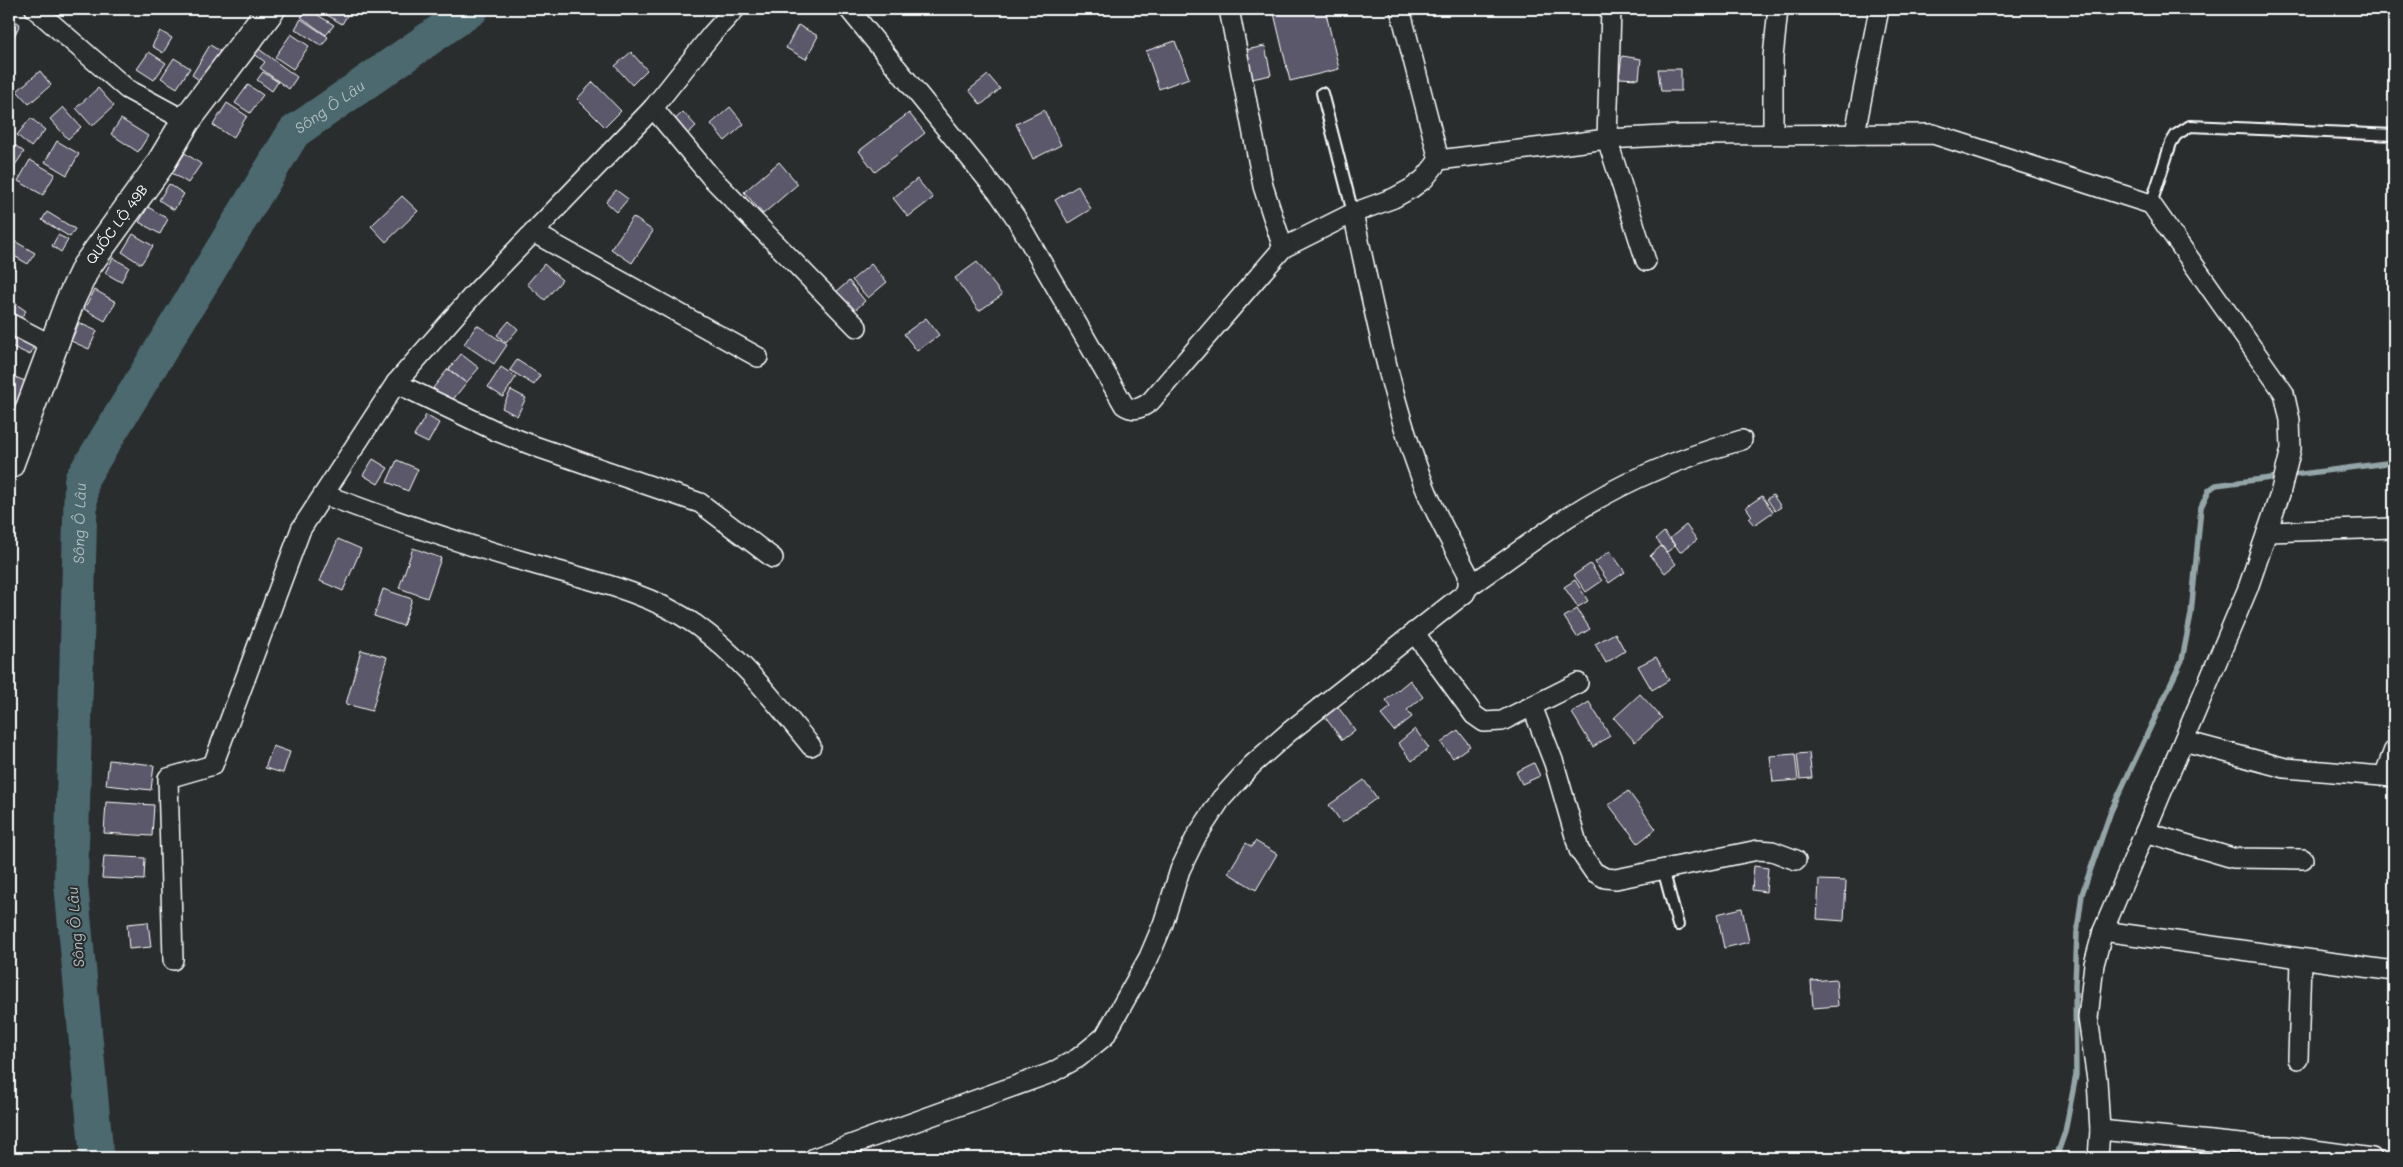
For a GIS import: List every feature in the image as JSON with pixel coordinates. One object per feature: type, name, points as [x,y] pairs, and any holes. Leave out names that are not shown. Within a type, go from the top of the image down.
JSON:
[{"type":"main road","name":"QUỐC LỘ 49B","points":[[9,465],[70,301],[86,267],[159,166],[186,121],[271,9]]},
{"type":"street","points":[[35,9],[127,89],[186,121]]},
{"type":"street","points":[[173,960],[168,778],[213,765],[301,529],[325,495],[396,383],[474,294],[654,108],[712,34],[735,9]]},
{"type":"street","points":[[849,9],[1000,195],[1016,218],[1124,405],[1130,409],[1137,409],[1151,401],[1283,248],[1353,213],[1394,198],[1412,188],[1424,179],[1439,160],[1608,139],[1773,134],[1933,134],[2151,204],[2284,393],[2290,420],[2291,450],[2280,494],[2248,588],[2103,931],[2094,964],[2088,1018],[2097,1080],[2100,1130],[2098,1158]]},
{"type":"street","points":[[1229,9],[1263,186],[1283,248]]},
{"type":"street","points":[[1400,9],[1439,160]]},
{"type":"street","points":[[1611,9],[1608,139],[1646,261]]},
{"type":"street","points":[[1773,134],[1772,57],[1778,9]]},
{"type":"street","points":[[1855,133],[1879,9]]},
{"type":"street","points":[[654,108],[711,177],[857,327]]},
{"type":"street","points":[[1353,213],[1386,363],[1405,426],[1424,485],[1468,574],[1468,587]]},
{"type":"street","points":[[534,234],[758,357]]},
{"type":"street","points":[[9,322],[53,346]]},
{"type":"street","points":[[396,383],[496,431],[537,448],[700,503],[773,558]]},
{"type":"street","points":[[814,1158],[1051,1073],[1078,1058],[1105,1036],[1149,957],[1163,924],[1180,870],[1196,837],[1221,799],[1252,765],[1289,732],[1465,592],[1468,587],[1569,516],[1603,496],[1697,452],[1742,440]]},
{"type":"street","points":[[325,495],[436,535],[655,600],[696,625],[724,647],[752,675],[811,746]]},
{"type":"street","points":[[2267,532],[2394,528]]},
{"type":"street","points":[[1414,632],[1474,715],[1484,722],[1502,721],[1578,683]]},
{"type":"street","points":[[1532,706],[1557,773],[1579,850],[1585,862],[1594,872],[1605,878],[1616,879],[1752,851],[1772,852],[1796,860]]},
{"type":"street","points":[[2184,741],[2285,768],[2389,776],[2394,750]]},
{"type":"street","points":[[2145,832],[2233,858],[2303,859]]},
{"type":"street","points":[[2103,931],[2301,960],[2394,971]]},
{"type":"street","points":[[2298,1059],[2301,960]]},
{"type":"street","points":[[2100,1130],[2262,1146],[2285,1146],[2372,1158]]},
{"type":"lane","points":[[1322,93],[1353,213]]},
{"type":"lane","points":[[2151,204],[2171,143],[2176,136],[2190,126],[2394,135]]},
{"type":"lane","points":[[1663,869],[1678,925]]},
{"type":"building","points":[[308,9],[334,25],[326,35],[301,17]]},
{"type":"building","points":[[317,9],[351,9],[342,24]]},
{"type":"building","points":[[1273,9],[1325,9],[1339,69],[1290,81]]},
{"type":"building","points":[[9,18],[20,24],[9,47]]},
{"type":"building","points":[[301,19],[328,37],[322,46],[295,29]]},
{"type":"building","points":[[798,25],[818,36],[806,59],[786,48]]},
{"type":"building","points":[[160,31],[172,38],[163,53],[152,46]]},
{"type":"building","points":[[291,34],[309,46],[293,69],[275,57]]},
{"type":"building","points":[[1175,41],[1189,78],[1159,89],[1146,51]]},
{"type":"building","points":[[210,45],[220,51],[202,82],[192,75]]},
{"type":"building","points":[[1265,46],[1271,75],[1247,80],[1241,51]]},
{"type":"building","points":[[256,47],[297,77],[289,89],[260,68],[265,62],[253,53]]},
{"type":"building","points":[[149,52],[166,63],[154,80],[137,69]]},
{"type":"building","points":[[631,52],[647,70],[632,85],[615,66]]},
{"type":"building","points":[[1622,56],[1641,59],[1639,79],[1619,78]]},
{"type":"building","points":[[174,58],[190,68],[177,88],[161,78]]},
{"type":"building","points":[[1658,69],[1681,69],[1681,91],[1661,91]]},
{"type":"building","points":[[40,71],[51,85],[29,104],[17,91]]},
{"type":"building","points":[[263,72],[278,82],[272,91],[257,80]]},
{"type":"building","points":[[988,75],[1000,89],[981,105],[969,90]]},
{"type":"building","points":[[593,82],[621,111],[605,127],[577,99]]},
{"type":"building","points":[[248,85],[263,95],[250,113],[235,103]]},
{"type":"building","points":[[98,88],[114,106],[92,126],[76,108]]},
{"type":"building","points":[[227,103],[247,116],[233,138],[213,125]]},
{"type":"building","points":[[63,107],[81,127],[68,139],[50,119]]},
{"type":"building","points":[[730,107],[744,124],[725,141],[711,124]]},
{"type":"building","points":[[1044,110],[1061,145],[1033,159],[1016,124]]},
{"type":"building","points":[[683,112],[696,126],[683,138],[670,124]]},
{"type":"building","points":[[909,113],[925,133],[875,172],[859,151]]},
{"type":"building","points":[[31,118],[45,130],[31,147],[17,135]]},
{"type":"building","points":[[121,119],[148,136],[138,152],[111,134]]},
{"type":"building","points":[[57,141],[79,154],[67,175],[45,162]]},
{"type":"building","points":[[11,142],[24,152],[15,165],[9,160],[9,145]]},
{"type":"building","points":[[185,153],[201,164],[188,183],[172,173]]},
{"type":"building","points":[[30,160],[55,174],[43,195],[18,181]]},
{"type":"building","points":[[779,162],[798,184],[763,214],[744,192]]},
{"type":"building","points":[[917,179],[933,198],[908,217],[893,198]]},
{"type":"building","points":[[169,184],[184,194],[174,210],[159,200]]},
{"type":"building","points":[[1078,186],[1091,209],[1068,223],[1055,200]]},
{"type":"building","points":[[616,190],[628,199],[617,212],[606,202]]},
{"type":"building","points":[[402,196],[418,211],[386,242],[371,226]]},
{"type":"building","points":[[148,207],[168,219],[160,234],[139,222]]},
{"type":"building","points":[[47,212],[75,229],[70,237],[42,220]]},
{"type":"building","points":[[633,217],[653,231],[632,263],[611,249]]},
{"type":"building","points":[[133,234],[153,246],[141,264],[122,252]]},
{"type":"building","points":[[58,235],[68,240],[61,252],[52,246]]},
{"type":"building","points":[[11,239],[35,253],[28,264],[9,253]]},
{"type":"building","points":[[113,258],[129,267],[121,282],[105,273]]},
{"type":"building","points":[[9,261],[16,267],[9,276]]},
{"type":"building","points":[[977,262],[1002,295],[979,311],[955,278]]},
{"type":"building","points":[[544,264],[562,280],[545,300],[527,284]]},
{"type":"building","points":[[871,264],[887,282],[868,298],[852,280]]},
{"type":"building","points":[[849,281],[865,301],[853,312],[836,292]]},
{"type":"building","points":[[95,290],[116,302],[105,321],[84,309]]},
{"type":"building","points":[[9,299],[26,311],[17,323],[9,317]]},
{"type":"building","points":[[926,318],[939,335],[917,351],[904,334]]},
{"type":"building","points":[[509,321],[518,329],[506,343],[497,335]]},
{"type":"building","points":[[79,323],[97,331],[89,349],[71,341]]},
{"type":"building","points":[[477,325],[507,345],[494,364],[464,344]]},
{"type":"building","points":[[11,330],[36,342],[30,355],[9,345]]},
{"type":"building","points":[[461,354],[479,368],[466,383],[449,369]]},
{"type":"building","points":[[517,360],[540,375],[534,385],[510,370]]},
{"type":"building","points":[[501,367],[516,377],[503,397],[488,387]]},
{"type":"building","points":[[448,369],[466,383],[451,402],[433,388]]},
{"type":"building","points":[[10,375],[25,381],[14,409],[9,407]]},
{"type":"building","points":[[511,390],[526,398],[517,416],[502,408]]},
{"type":"building","points":[[426,415],[439,423],[428,443],[414,436]]},
{"type":"building","points":[[373,459],[388,468],[378,484],[363,475]]},
{"type":"building","points":[[397,460],[418,469],[408,491],[387,482]]},
{"type":"building","points":[[1773,495],[1781,507],[1775,511],[1767,499]]},
{"type":"building","points":[[1762,496],[1773,512],[1754,525],[1749,519],[1752,516],[1746,507]]},
{"type":"building","points":[[1686,525],[1697,540],[1680,552],[1670,538]]},
{"type":"building","points":[[1664,532],[1675,546],[1667,552],[1656,539]]},
{"type":"building","points":[[338,539],[361,549],[343,591],[320,581]]},
{"type":"building","points":[[1661,546],[1676,564],[1665,573],[1650,556]]},
{"type":"building","points":[[413,548],[441,558],[427,598],[399,588]]},
{"type":"building","points":[[1610,551],[1625,572],[1609,583],[1595,562]]},
{"type":"building","points":[[1590,564],[1602,581],[1586,592],[1574,575]]},
{"type":"building","points":[[1575,580],[1588,601],[1578,607],[1564,587]]},
{"type":"building","points":[[383,589],[412,599],[403,626],[374,616]]},
{"type":"building","points":[[1577,609],[1590,629],[1577,637],[1564,617]]},
{"type":"building","points":[[1615,633],[1625,651],[1606,663],[1595,644]]},
{"type":"building","points":[[361,650],[387,657],[372,711],[346,704]]},
{"type":"building","points":[[1656,657],[1669,680],[1652,690],[1638,666]]},
{"type":"building","points":[[1410,680],[1423,697],[1407,710],[1412,717],[1394,731],[1381,715],[1391,707],[1386,700]]},
{"type":"building","points":[[1640,694],[1662,718],[1635,742],[1614,718]]},
{"type":"building","points":[[1589,702],[1610,736],[1593,747],[1572,713]]},
{"type":"building","points":[[1335,703],[1355,730],[1342,740],[1322,713]]},
{"type":"building","points":[[1415,729],[1429,748],[1412,761],[1398,743]]},
{"type":"building","points":[[1458,730],[1470,746],[1453,758],[1441,743]]},
{"type":"building","points":[[273,746],[290,752],[283,773],[265,768]]},
{"type":"building","points":[[1809,753],[1812,778],[1800,779],[1797,754]]},
{"type":"building","points":[[1795,754],[1798,780],[1773,782],[1770,756]]},
{"type":"building","points":[[109,760],[154,765],[151,790],[106,785]]},
{"type":"building","points":[[1534,763],[1540,776],[1522,784],[1516,772]]},
{"type":"building","points":[[1364,780],[1377,798],[1342,823],[1329,805]]},
{"type":"building","points":[[1628,791],[1656,829],[1638,843],[1609,805]]},
{"type":"building","points":[[106,802],[154,805],[152,836],[104,833]]},
{"type":"building","points":[[1255,841],[1277,854],[1256,890],[1228,873],[1246,843],[1252,847]]},
{"type":"building","points":[[104,856],[145,858],[144,880],[102,878]]},
{"type":"building","points":[[1754,866],[1768,868],[1766,892],[1752,890]]},
{"type":"building","points":[[1819,880],[1846,881],[1844,921],[1817,919]]},
{"type":"building","points":[[1742,908],[1749,942],[1724,948],[1717,914]]},
{"type":"building","points":[[148,922],[151,947],[129,949],[127,924]]},
{"type":"building","points":[[1836,979],[1838,1006],[1813,1008],[1811,981]]},
{"type":"building","points":[[9,1066],[15,1067],[14,1085],[9,1085]]},
{"type":"building","points":[[14,1151],[16,1158],[9,1158],[9,1152]]},
{"type":"waterway","name":"Sông Ô Lâu","points":[[97,1158],[71,884],[81,480],[294,132],[472,9]]},
{"type":"waterway","points":[[2056,1158],[2065,1132],[2076,1075],[2075,986],[2077,932],[2082,894],[2111,811],[2182,660],[2191,614],[2201,507],[2209,490],[2216,485],[2394,462]]}]
